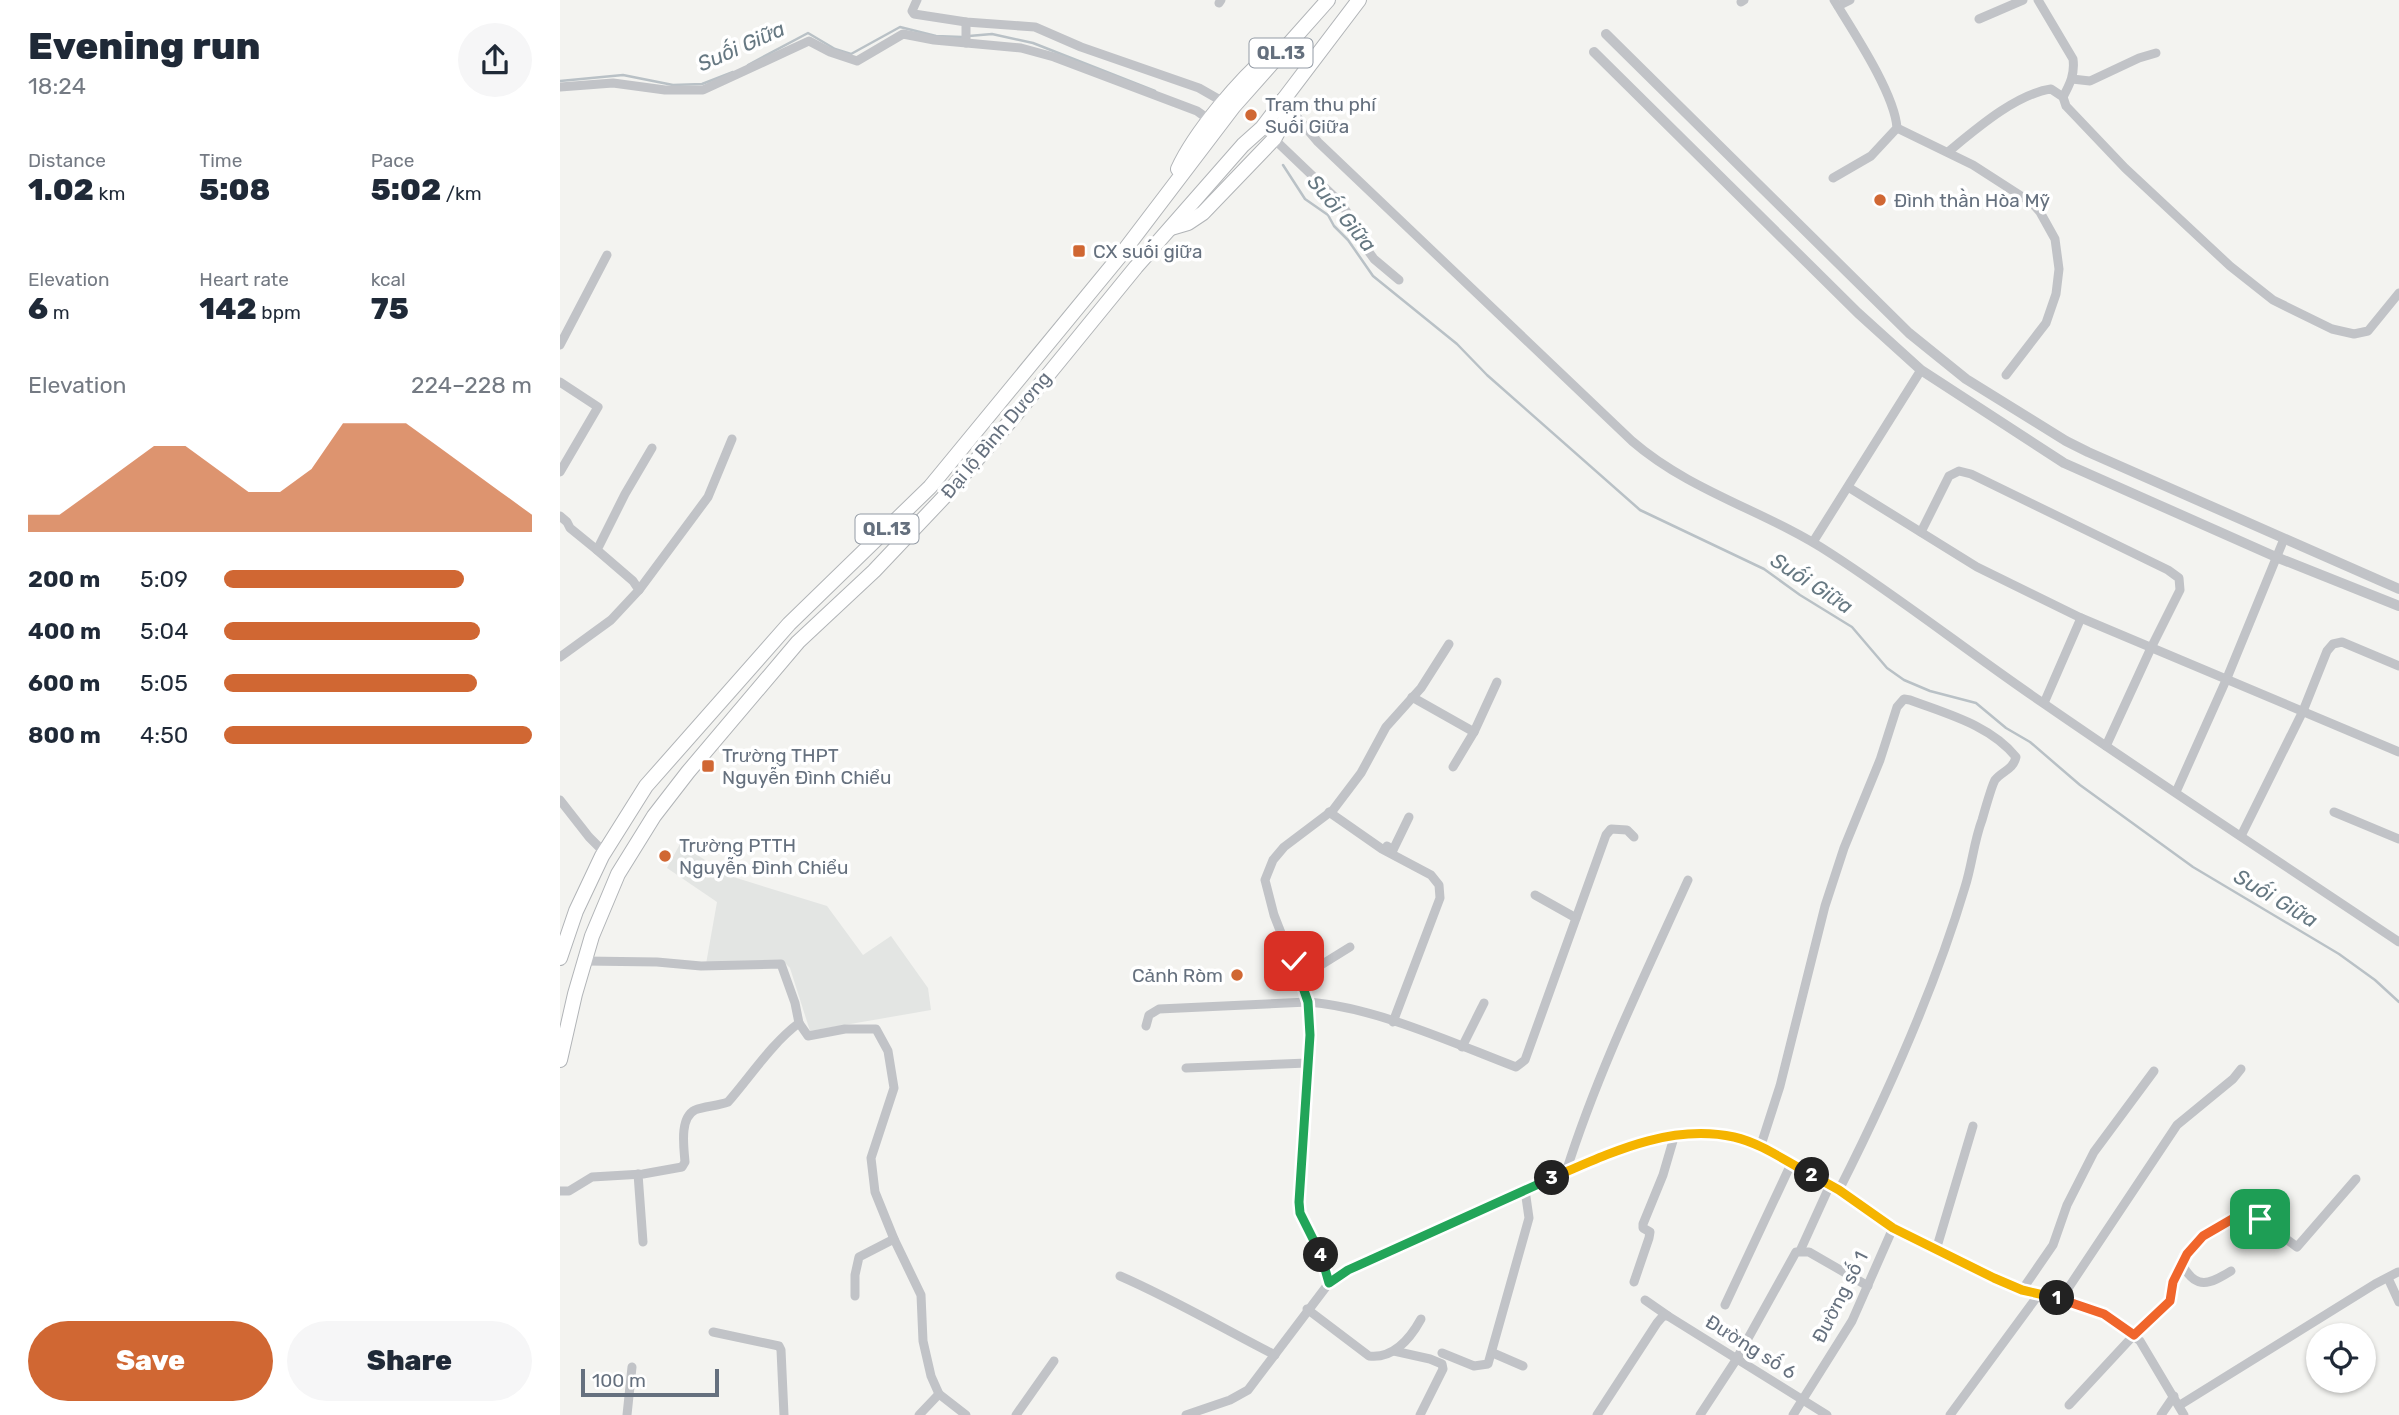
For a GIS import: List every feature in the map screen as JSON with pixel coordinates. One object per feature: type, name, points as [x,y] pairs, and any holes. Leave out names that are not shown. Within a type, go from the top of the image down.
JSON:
[{"type":"highway","name":"Đại lộ Bình Dương","points":[[560,958],[576,911],[604,852],[646,786],[789,624],[930,487],[1120,256],[1168,193],[1214,123],[1328,0]]},
{"type":"highway","name":"Đại lộ Bình Dương","points":[[560,1060],[592,936],[618,874],[654,816],[798,642],[874,570],[945,496],[1170,229],[1243,145],[1262,128],[1359,0]]},
{"type":"highway","points":[[1170,229],[1188,223],[1203,213],[1274,139],[1286,118],[1283,100]]},
{"type":"highway","points":[[560,966],[583,966]]},
{"type":"street","points":[[917,0],[912,10],[914,14],[965,24],[1035,27],[1081,47],[1199,88],[1229,105]]},
{"type":"street","points":[[1833,178],[1871,156],[1897,128],[1896,114],[1887,93],[1836,3],[1850,0]]},
{"type":"street","points":[[1979,19],[2023,0]]},
{"type":"street","points":[[2038,0],[2073,59],[2072,79],[2063,97]]},
{"type":"street","points":[[965,24],[965,42]]},
{"type":"street","points":[[560,87],[612,83],[666,90],[703,90],[809,41],[857,61],[903,34],[934,40],[1021,48],[1054,57],[1197,111],[1214,123]]},
{"type":"street","points":[[1606,34],[1909,333],[1966,379],[2066,441],[2399,590]]},
{"type":"street","points":[[1594,52],[1858,313],[1921,370],[2064,463],[2276,557],[2399,606]]},
{"type":"street","points":[[2072,79],[2090,81],[2155,53]]},
{"type":"street","points":[[1948,152],[2026,96],[2051,89],[2063,97],[2066,106],[2125,169],[2230,266],[2273,300],[2332,328],[2354,334],[2368,331],[2399,293]]},
{"type":"street","points":[[1283,100],[1318,142],[1643,451],[1691,483],[1813,542],[2106,746],[2399,942]]},
{"type":"street","points":[[1897,128],[1948,152],[2032,204],[2040,212],[2055,239],[2059,269],[2056,294],[2046,323],[2006,375]]},
{"type":"street","points":[[1274,139],[1340,203],[1374,259],[1399,280]]},
{"type":"street","points":[[560,345],[607,255]]},
{"type":"street","points":[[1813,542],[1921,370]]},
{"type":"street","points":[[560,382],[598,407],[560,472]]},
{"type":"street","points":[[560,657],[611,620],[639,590],[708,497],[732,439]]},
{"type":"street","points":[[597,550],[652,448]]},
{"type":"street","points":[[1921,532],[1949,476],[1959,471],[1971,474],[2168,570],[2179,578],[2180,590],[2106,746]]},
{"type":"street","points":[[1848,487],[1977,567],[2081,618],[2399,752]]},
{"type":"street","points":[[560,516],[570,528],[633,581],[639,590]]},
{"type":"street","points":[[2176,792],[2227,678],[2284,539]]},
{"type":"street","points":[[2044,703],[2081,618]]},
{"type":"street","points":[[2241,836],[2303,711],[2327,651],[2333,644],[2342,642],[2399,666]]},
{"type":"street","points":[[1329,1283],[1319,1250],[1300,1213],[1299,1202],[1310,1035],[1308,1002],[1274,915],[1265,880],[1273,860],[1284,847],[1331,811],[1361,773],[1387,727],[1421,688],[1449,644]]},
{"type":"street","points":[[1453,767],[1474,732],[1497,682]]},
{"type":"street","points":[[1412,697],[1474,732]]},
{"type":"street","points":[[1700,1415],[1736,1360],[1789,1263],[1800,1251],[1868,1132],[1923,1004],[1965,886],[1995,780],[2016,761],[2016,757],[2007,748],[1959,718],[1905,699],[1897,707],[1825,906],[1780,1086],[1760,1148]]},
{"type":"street","points":[[560,800],[604,852]]},
{"type":"street","points":[[1331,811],[1393,850],[1409,817]]},
{"type":"street","points":[[1331,811],[1382,849],[1431,875],[1439,885],[1440,898],[1393,1022]]},
{"type":"street","points":[[2334,811],[2399,839]]},
{"type":"street","points":[[1146,1026],[1149,1014],[1159,1009],[1308,1002],[1333,1004],[1393,1022],[1516,1067],[1525,1060],[1606,835],[1611,830],[1627,830],[1634,837]]},
{"type":"street","points":[[1566,1172],[1582,1121],[1624,1019],[1688,880]]},
{"type":"street","points":[[1535,895],[1576,918]]},
{"type":"street","points":[[1300,978],[1349,947]]},
{"type":"street","points":[[583,966],[657,962],[701,966],[780,964],[788,979],[799,1023],[808,1036],[845,1029],[876,1029],[888,1051],[894,1088],[871,1158],[875,1192],[921,1295],[923,1341],[931,1376],[939,1394],[967,1415]]},
{"type":"street","points":[[1462,1047],[1484,1003]]},
{"type":"street","points":[[560,1191],[569,1191],[592,1177],[682,1167],[685,1163],[684,1128],[689,1115],[696,1110],[728,1102],[784,1035],[799,1023]]},
{"type":"street","points":[[1186,1069],[1307,1063]]},
{"type":"street","points":[[2065,1301],[2069,1287],[2177,1125],[2233,1079],[2241,1069]]},
{"type":"street","points":[[2022,1290],[2053,1245],[2067,1205],[2094,1152],[2154,1071]]},
{"type":"street","points":[[1936,1250],[1973,1126]]},
{"type":"street","points":[[1186,1415],[1230,1401],[1248,1390],[1329,1283],[1348,1270],[1635,1144],[1675,1134],[1700,1133],[1736,1138],[1760,1148],[1835,1188],[1893,1228],[2022,1290],[2104,1314],[2134,1335],[2149,1353],[2185,1415]]},
{"type":"street","points":[[1634,1282],[1650,1232],[1643,1228],[1643,1224],[1663,1175],[1675,1134]]},
{"type":"street","points":[[1725,1305],[1791,1164]]},
{"type":"street","points":[[638,1174],[643,1242]]},
{"type":"street","points":[[2069,1405],[2134,1335],[2170,1301],[2173,1282],[2187,1254],[2203,1236],[2246,1211],[2298,1247],[2356,1179]]},
{"type":"street","points":[[1442,1353],[1474,1366],[1488,1364],[1529,1218],[1525,1190]]},
{"type":"street","name":"Đường số 1","points":[[1793,1415],[1852,1321],[1893,1228]]},
{"type":"street","points":[[855,1296],[859,1256],[894,1239]]},
{"type":"street","points":[[1800,1251],[1809,1252],[1868,1286]]},
{"type":"street","points":[[2182,1264],[2187,1275],[2209,1284],[2231,1270]]},
{"type":"street","points":[[2161,1415],[2177,1400],[2398,1272]]},
{"type":"street","points":[[1120,1276],[1160,1293],[1181,1307],[1275,1355]]},
{"type":"street","points":[[2388,1278],[2399,1302]]},
{"type":"street","points":[[1950,1415],[2039,1294]]},
{"type":"street","name":"Đường số 6","points":[[1645,1300],[1736,1360],[1827,1415]]},
{"type":"street","points":[[1307,1310],[1369,1356],[1381,1358],[1401,1347],[1420,1319]]},
{"type":"street","points":[[1597,1415],[1657,1323],[1663,1316],[1668,1316]]},
{"type":"street","points":[[713,1332],[779,1346],[782,1350],[784,1415]]},
{"type":"street","points":[[1394,1351],[1442,1364],[1443,1369],[1420,1415]]},
{"type":"street","points":[[1493,1353],[1522,1366]]},
{"type":"street","points":[[1016,1415],[1054,1361]]},
{"type":"street","points":[[627,1415],[632,1367]]},
{"type":"street","points":[[919,1415],[939,1394]]},
{"type":"shaded area","points":[[680,844],[730,876],[827,906],[863,955],[891,936],[928,988],[931,1010],[810,1031],[790,968],[784,962],[706,964],[717,902],[667,868]]},
{"type":"waterway","name":"Suối Giữa","points":[[748,65],[808,33],[835,49],[851,54],[900,27],[936,36],[962,37]]},
{"type":"waterway","name":"Suối Giữa","points":[[969,36],[992,34],[1033,43],[1155,91]]},
{"type":"waterway","name":"Suối Giữa","points":[[560,81],[623,75],[673,85],[702,84],[733,72]]},
{"type":"waterway","name":"Suối Giữa","points":[[1283,165],[1305,199],[1328,215],[1373,276],[1457,344],[1487,375],[1640,510],[1764,569],[1852,627],[1887,668],[1904,680],[1930,691],[1976,703],[2006,728],[2030,742],[2080,785],[2193,867],[2339,954],[2375,980],[2399,1002]]},
{"type":"place","name":"Trạm thu phí Suối Giữa","points":[[1251,115]]},
{"type":"place","name":"Đình thần Hòa Mỹ","points":[[1880,200]]},
{"type":"place","name":"CX suối giữa","points":[[1079,251]]},
{"type":"place","name":"Trường THPT Nguyễn Đình Chiểu","points":[[708,766]]},
{"type":"place","name":"Trường PTTH Nguyễn Đình Chiểu","points":[[665,856]]},
{"type":"place","name":"Cảnh Ròm","points":[[1237,975]]},
{"type":"route","points":[[1294,961],[1308,1002],[1310,1035],[1300,1213],[1319,1250],[1329,1283],[1348,1270],[1504,1199],[1635,1144],[1671,1135],[1700,1133],[1736,1138],[1760,1148],[1839,1190],[1893,1228],[2022,1290],[2104,1314],[2134,1335],[2170,1301],[2173,1282],[2187,1254],[2203,1236],[2246,1211],[2260,1219]]}]
